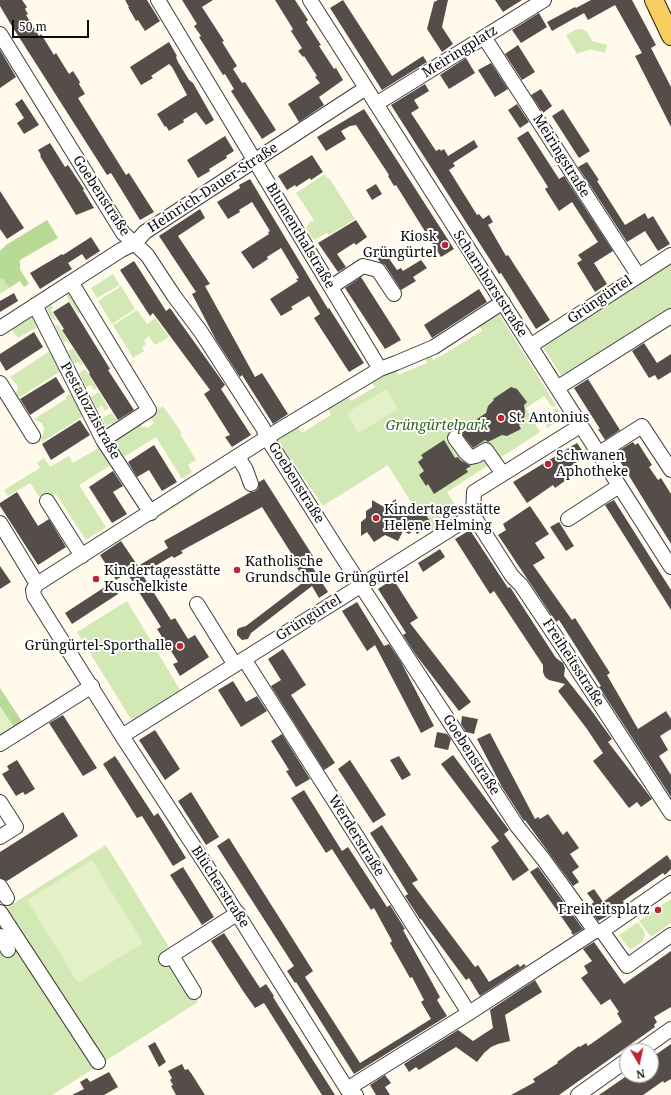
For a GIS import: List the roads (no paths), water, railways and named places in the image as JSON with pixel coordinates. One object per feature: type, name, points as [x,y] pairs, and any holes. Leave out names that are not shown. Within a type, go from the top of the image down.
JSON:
[{"type":"main road","points":[[654,0],[671,36]]},
{"type":"street","name":"Blumenthalstraße","points":[[158,0],[380,369]]},
{"type":"street","name":"Scharnhorststraße","points":[[310,0],[671,567]]},
{"type":"street","name":"Meiringplatz","points":[[376,104],[544,0]]},
{"type":"street","name":"Goebenstraße","points":[[0,34],[123,233],[147,255],[174,296],[201,332],[263,428],[267,438],[517,826],[598,931]]},
{"type":"street","name":"Meiringstraße","points":[[484,37],[638,275]]},
{"type":"street","name":"Heinrich-Dauer-Straße","points":[[0,328],[121,250],[135,244],[145,232],[366,88]]},
{"type":"street","name":"Grüngürtel","points":[[530,346],[671,255]]},
{"type":"street","points":[[331,287],[363,266],[378,270],[394,294]]},
{"type":"street","points":[[71,282],[149,410],[103,440]]},
{"type":"street","points":[[35,587],[267,438],[380,369],[434,347],[503,302]]},
{"type":"street","name":"Pestalozzistraße","points":[[35,305],[103,440],[151,513]]},
{"type":"street","points":[[557,388],[669,321]]},
{"type":"street","points":[[0,383],[33,436]]},
{"type":"street","points":[[473,515],[474,492],[580,426]]},
{"type":"street","points":[[598,454],[642,426],[671,470]]},
{"type":"street","points":[[455,438],[466,453],[471,457],[476,456],[486,450],[503,474]]},
{"type":"street","points":[[238,457],[246,470],[251,484]]},
{"type":"street","points":[[568,519],[619,486]]},
{"type":"street","points":[[47,501],[82,556]]},
{"type":"street","name":"Grüngürtel","points":[[122,736],[473,515]]},
{"type":"street","name":"Freiheitsstraße","points":[[473,515],[512,576],[521,585],[571,658],[671,813]]},
{"type":"street","name":"Blücherstraße","points":[[0,523],[35,587],[34,596],[92,686],[122,736],[238,914],[350,1093]]},
{"type":"street","name":"Werderstraße","points":[[197,604],[239,662],[469,1013]]},
{"type":"street","points":[[0,744],[92,686]]},
{"type":"street","points":[[0,802],[16,827],[0,837]]},
{"type":"street","points":[[350,1093],[469,1013],[671,883]]},
{"type":"street","points":[[194,992],[169,957],[238,914]]},
{"type":"street","points":[[2,920],[98,1062]]},
{"type":"street","points":[[598,931],[627,966],[671,935]]},
{"type":"street","points":[[0,936],[8,950]]},
{"type":"street","points":[[651,1043],[671,1029]]},
{"type":"street","points":[[578,1095],[619,1066]]},
{"type":"place","name":"Kiosk Grüngürtel","points":[[445,245]]},
{"type":"place","name":"St. Antonius","points":[[501,418]]},
{"type":"place","name":"Schwanen Aphotheke","points":[[548,464]]},
{"type":"place","name":"Kindertagesstätte Helene Helming","points":[[376,518]]},
{"type":"place","name":"Katholische Grundschule Grüngürtel","points":[[237,570]]},
{"type":"place","name":"Kindertagesstätte Kuschelkiste","points":[[96,579]]},
{"type":"place","name":"Grüngürtel-Sporthalle","points":[[180,646]]},
{"type":"place","name":"Freiheitsplatz","points":[[658,910]]},
{"type":"park label","name":"Grüngürtelpark","points":[[437,426]]}]
